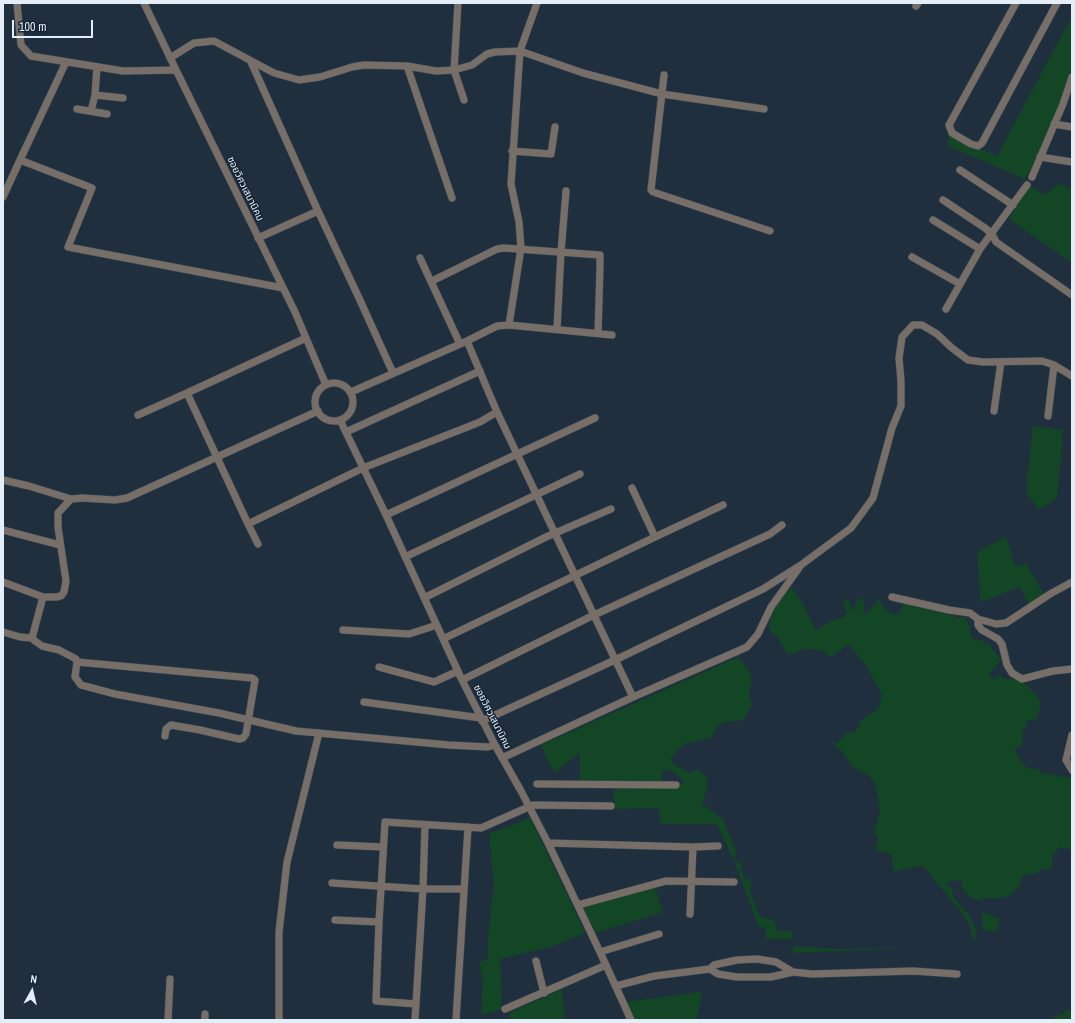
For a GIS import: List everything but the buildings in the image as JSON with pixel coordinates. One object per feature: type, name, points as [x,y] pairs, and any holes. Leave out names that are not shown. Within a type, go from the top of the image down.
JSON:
[{"type":"street","points":[[17,3],[21,45],[31,56],[123,71],[176,70]]},
{"type":"street","name":"ซอยวิศวเสนานิคม","points":[[144,3],[283,288],[326,385]]},
{"type":"street","points":[[458,3],[454,70],[464,100]]},
{"type":"street","points":[[509,326],[521,248],[519,222],[510,184],[520,51],[537,3]]},
{"type":"street","points":[[1016,3],[949,125],[952,133],[971,144],[978,146],[982,143],[1057,3]]},
{"type":"street","points":[[170,58],[194,43],[214,41],[274,73],[299,80],[320,77],[352,67],[364,65],[407,66],[436,71],[454,70],[472,65],[487,54],[495,52],[520,51],[583,73],[662,94],[764,109]]},
{"type":"street","points":[[3,197],[66,62]]},
{"type":"street","points":[[251,62],[392,373]]},
{"type":"street","points":[[407,66],[452,198]]},
{"type":"street","points":[[91,111],[95,95],[97,67]]},
{"type":"street","points":[[664,75],[651,190],[653,192],[770,231]]},
{"type":"street","points":[[1032,177],[1054,124],[1070,91],[1072,77]]},
{"type":"street","points":[[95,95],[123,98]]},
{"type":"street","points":[[77,109],[107,114]]},
{"type":"street","points":[[1054,124],[1072,126]]},
{"type":"street","points":[[512,151],[550,154],[555,127]]},
{"type":"street","points":[[1040,157],[1072,162]]},
{"type":"street","points":[[20,160],[92,188],[68,247],[283,288]]},
{"type":"street","points":[[960,170],[1013,205]]},
{"type":"street","points":[[946,309],[980,249],[1027,185]]},
{"type":"street","points":[[557,329],[566,191]]},
{"type":"street","points":[[943,200],[985,228],[992,234],[996,242],[1072,295]]},
{"type":"street","points":[[258,238],[318,211]]},
{"type":"street","points":[[933,220],[980,249]]},
{"type":"street","points":[[432,281],[497,249],[521,248],[593,254],[600,257],[598,333]]},
{"type":"street","points":[[912,257],[960,284]]},
{"type":"street","points":[[420,258],[480,371],[517,454],[633,697]]},
{"type":"street","points":[[364,702],[482,719],[615,660],[763,589],[801,564],[851,528],[873,498],[892,428],[901,406],[899,358],[902,337],[913,325],[922,325],[937,334],[968,360],[1042,362],[1054,365],[1072,376]]},
{"type":"street","points":[[351,392],[497,326],[557,329],[612,335]]},
{"type":"street","points":[[138,414],[306,338]]},
{"type":"street","points":[[994,411],[1001,362]]},
{"type":"street","points":[[1048,416],[1054,365]]},
{"type":"street","points":[[346,432],[480,371]]},
{"type":"street","points":[[331,383],[342,385],[351,392],[353,397],[352,409],[345,418],[334,421],[327,420],[318,411],[315,399],[317,393],[326,385],[331,383]]},
{"type":"street","points":[[187,393],[258,544]]},
{"type":"street","points":[[3,480],[29,486],[71,499],[82,498],[115,500],[127,498],[318,411]]},
{"type":"street","points":[[248,524],[364,468],[480,422],[498,412]]},
{"type":"street","points":[[386,515],[594,418]]},
{"type":"street","name":"ซอยวิศวเสนานิคม","points":[[340,420],[364,468],[462,680],[548,844],[631,1020]]},
{"type":"street","points":[[405,557],[580,474]]},
{"type":"street","points":[[632,488],[655,537]]},
{"type":"street","points":[[3,582],[43,597],[61,596],[64,592],[66,581],[60,545],[58,513],[71,499]]},
{"type":"street","points":[[443,639],[724,505]]},
{"type":"street","points":[[424,598],[555,533],[611,510]]},
{"type":"street","points":[[462,680],[594,615],[748,545],[770,534],[782,525]]},
{"type":"street","points":[[3,530],[60,545]]},
{"type":"street","points":[[502,758],[633,697],[747,647],[758,634],[771,607],[801,564]]},
{"type":"street","points":[[892,598],[970,613],[978,619],[996,624],[1006,623],[1050,594],[1072,582]]},
{"type":"street","points":[[32,638],[43,597]]},
{"type":"street","points":[[978,619],[978,625],[982,630],[998,639],[1002,644],[1007,665],[1012,673],[1022,679],[1053,671],[1072,669]]},
{"type":"street","points":[[343,630],[409,634],[437,626]]},
{"type":"street","points":[[3,632],[20,637],[32,638],[42,646],[59,650],[72,656],[77,662],[75,677],[82,685],[115,694],[219,713],[296,731],[449,745],[488,747],[495,745]]},
{"type":"street","points":[[77,662],[252,678],[255,680],[246,734],[241,739],[171,725],[166,729],[165,736]]},
{"type":"street","points":[[379,667],[434,682],[458,671]]},
{"type":"street","points":[[279,1020],[279,932],[287,862],[318,733]]},
{"type":"street","points":[[1072,735],[1066,760],[1072,770]]},
{"type":"street","points":[[537,784],[676,785]]},
{"type":"street","points":[[416,1004],[376,1001],[385,822],[481,828],[537,805],[611,806]]},
{"type":"street","points":[[415,1020],[423,890],[425,825]]},
{"type":"street","points":[[456,1020],[468,827]]},
{"type":"street","points":[[548,844],[718,846]]},
{"type":"street","points":[[337,845],[383,847]]},
{"type":"street","points":[[690,914],[693,846]]},
{"type":"street","points":[[578,905],[666,881],[734,882]]},
{"type":"street","points":[[332,883],[423,890],[464,889]]},
{"type":"street","points":[[335,920],[379,922]]},
{"type":"street","points":[[600,952],[659,934]]},
{"type":"street","points":[[616,986],[654,976],[710,969],[714,965],[737,960],[757,959],[776,962],[793,972]]},
{"type":"street","points":[[536,961],[544,993]]},
{"type":"street","points":[[505,1009],[606,965]]},
{"type":"street","points":[[710,969],[718,974],[737,977],[771,977],[793,972],[812,974],[914,971],[957,974]]},
{"type":"street","points":[[168,1020],[170,979]]},
{"type":"green space","points":[[1072,16],[1072,66],[1062,99],[1031,169],[1025,179],[948,146],[948,136],[951,135],[997,156]]},
{"type":"green space","points":[[1058,184],[1072,188],[1072,263],[1009,219],[1030,185],[1045,195]]},
{"type":"green space","points":[[1033,426],[1063,430],[1057,498],[1039,510],[1026,492]]},
{"type":"green space","points":[[1006,537],[1015,566],[1026,564],[1044,594],[1028,604],[1020,587],[981,602],[977,552]]},
{"type":"green space","points":[[791,587],[802,602],[816,630],[831,621],[845,617],[847,613],[843,601],[848,599],[852,609],[855,608],[856,601],[864,599],[865,602],[863,610],[865,613],[868,613],[878,599],[883,607],[890,613],[896,615],[901,610],[904,602],[956,615],[955,618],[962,616],[965,618],[970,627],[971,638],[981,640],[987,644],[990,643],[992,650],[1001,660],[989,674],[994,680],[1000,673],[1001,678],[1021,680],[1036,694],[1041,703],[1037,718],[1026,722],[1027,729],[1022,730],[1023,739],[1021,747],[1015,747],[1018,757],[1027,768],[1039,769],[1041,773],[1072,778],[1072,850],[1059,847],[1052,856],[1052,868],[1043,869],[1036,874],[1026,874],[1022,877],[1019,886],[1009,896],[1001,898],[981,898],[981,900],[976,900],[968,896],[961,887],[963,880],[945,882],[952,889],[954,898],[969,915],[977,932],[975,933],[977,939],[973,939],[969,924],[959,909],[923,866],[893,871],[892,854],[876,850],[878,836],[874,833],[880,812],[876,787],[872,778],[853,767],[842,752],[832,743],[837,743],[847,733],[853,733],[859,726],[860,721],[878,709],[882,695],[863,660],[861,661],[849,644],[831,657],[825,652],[814,649],[804,649],[793,654],[787,654],[776,635],[770,631],[769,626],[773,607]]},
{"type":"green space","points":[[738,657],[750,672],[752,680],[749,694],[752,704],[744,719],[725,722],[718,726],[711,738],[684,744],[673,755],[671,760],[674,764],[689,773],[698,769],[707,778],[708,785],[702,804],[723,819],[737,854],[734,861],[717,824],[661,824],[658,808],[614,809],[614,789],[675,789],[676,785],[580,784],[580,752],[554,773],[541,745]],"holes":[[[663,770],[670,770],[681,778],[684,784],[677,785],[676,782],[661,780]]]},
{"type":"green space","points":[[530,817],[585,933],[550,947],[500,959],[502,1009],[481,1015],[483,975],[481,975],[480,962],[488,958],[488,938],[494,884],[489,833],[514,825]]},
{"type":"green space","points":[[734,861],[741,863],[744,878],[751,880],[750,892],[760,917],[774,920],[778,931],[792,931],[793,939],[766,939],[766,928],[759,927]]},
{"type":"green space","points":[[655,888],[663,912],[596,933],[583,907]]},
{"type":"green space","points":[[982,912],[1000,919],[997,931],[983,930]]},
{"type":"green space","points":[[793,946],[840,949],[906,948],[793,953]]},
{"type":"green space","points":[[562,989],[565,1020],[511,1020],[509,1013]]},
{"type":"green space","points":[[702,992],[697,1020],[634,1020],[626,1002]]},
{"type":"green space","points":[[1065,1010],[1072,1010],[1072,1019],[1055,1020],[1054,1016],[1065,1014]]}]
